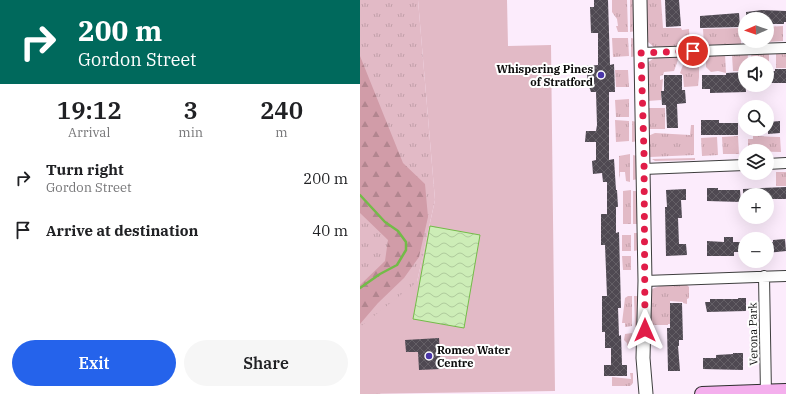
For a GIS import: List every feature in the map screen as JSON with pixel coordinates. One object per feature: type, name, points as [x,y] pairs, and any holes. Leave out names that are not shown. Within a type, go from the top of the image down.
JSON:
[{"type":"main road","points":[[702,394],[766,393],[786,390]]},
{"type":"street","points":[[640,0],[645,281],[643,358],[646,394]]},
{"type":"street","points":[[641,53],[786,48]]},
{"type":"street","points":[[774,164],[786,163]]},
{"type":"street","points":[[644,168],[738,165]]},
{"type":"street","name":"Verona Park","points":[[764,276],[766,393]]},
{"type":"street","points":[[645,281],[786,276]]},
{"type":"green space","points":[[360,0],[418,0],[435,200],[418,283],[380,394],[360,394]]},
{"type":"green space","points":[[418,0],[507,0],[508,46],[551,45],[555,391],[360,394],[360,327],[417,282],[435,200]]},
{"type":"green space","points":[[612,0],[627,0],[628,32],[618,32],[616,26],[618,26],[617,19],[612,12]]},
{"type":"green space","points":[[630,0],[636,0],[636,31],[630,32]]},
{"type":"green space","points":[[646,0],[661,0],[663,28],[681,28],[682,30],[689,29],[690,46],[654,47],[648,42]]},
{"type":"green space","points":[[783,26],[783,41],[774,42],[774,27]]},
{"type":"green space","points":[[738,28],[738,44],[704,45],[703,29]]},
{"type":"green space","points":[[612,38],[628,38],[629,56],[613,57]]},
{"type":"green space","points":[[631,38],[636,39],[637,56],[631,57]]},
{"type":"green space","points":[[751,53],[769,53],[769,56],[751,56]]},
{"type":"green space","points":[[776,53],[786,53],[786,68],[776,68]]},
{"type":"green space","points":[[725,54],[726,73],[718,71],[711,72],[706,67],[706,55]]},
{"type":"green space","points":[[699,55],[698,86],[684,87],[683,75],[680,73],[686,57]]},
{"type":"green space","points":[[732,55],[748,55],[738,56],[738,71],[733,71]]},
{"type":"green space","points":[[360,56],[403,163],[425,184],[428,217],[419,257],[404,278],[378,303],[360,324],[360,285],[385,261],[388,240],[360,213]]},
{"type":"green space","points":[[679,57],[674,71],[664,72],[663,75],[660,76],[660,80],[663,79],[661,100],[648,101],[647,63],[654,58]]},
{"type":"green space","points":[[615,70],[628,70],[629,87],[616,87]]},
{"type":"green space","points":[[629,99],[629,117],[616,117],[615,100]]},
{"type":"green space","points":[[648,108],[665,108],[665,129],[648,129]]},
{"type":"green space","points":[[615,120],[629,121],[629,141],[616,142]]},
{"type":"green space","points":[[632,121],[637,122],[638,141],[632,142]]},
{"type":"green space","points":[[691,125],[694,125],[694,155],[650,157],[648,136],[655,133],[690,135]]},
{"type":"green space","points":[[738,136],[738,154],[723,154],[722,137]]},
{"type":"green space","points":[[753,136],[780,137],[781,152],[774,152],[774,144],[748,144],[748,139],[753,139]]},
{"type":"green space","points":[[717,137],[718,155],[702,156],[701,138]]},
{"type":"green space","points":[[630,154],[630,182],[626,181],[625,172],[620,172],[619,179],[619,156]]},
{"type":"green space","points":[[633,155],[637,156],[638,179],[633,180]]},
{"type":"green space","points":[[695,158],[695,160],[655,161],[652,159]]},
{"type":"green space","points":[[776,172],[786,172],[786,186],[776,186]]},
{"type":"green space","points":[[631,190],[631,224],[623,224],[623,191]]},
{"type":"green space","points":[[633,191],[638,191],[639,224],[633,224]]},
{"type":"green space","points":[[634,233],[638,233],[639,250],[634,251]]},
{"type":"green space","points":[[622,235],[631,235],[631,251],[622,251]]},
{"type":"green space","points":[[622,256],[631,256],[631,270],[623,270]]},
{"type":"green space","points":[[664,285],[687,285],[689,287],[689,298],[687,299],[687,304],[683,302],[670,301],[670,324],[651,325],[650,291]]},
{"type":"green space","points":[[632,296],[632,326],[625,327],[625,323],[622,323],[625,298]]},
{"type":"green space","points":[[634,296],[639,296],[639,326],[635,327]]},
{"type":"green space","points":[[632,333],[633,346],[627,346],[627,343],[624,340],[625,334]]},
{"type":"green space","points":[[630,373],[633,373],[633,383],[630,386],[612,386],[612,377],[631,379]]},
{"type":"water","points":[[430,226],[480,235],[464,328],[413,319]]},
{"type":"building","points":[[594,0],[608,0],[610,65],[614,64],[615,92],[609,92],[609,160],[614,159],[617,190],[618,207],[616,207],[616,233],[619,232],[621,308],[618,308],[619,336],[621,335],[622,365],[627,365],[627,376],[604,376],[604,365],[611,365],[611,348],[605,348],[605,332],[602,332],[602,296],[607,296],[605,245],[601,245],[601,214],[607,214],[607,182],[603,182],[602,173],[593,174],[592,161],[596,160],[596,142],[585,142],[586,131],[596,131],[597,125],[596,92],[591,92],[588,84],[586,66],[598,65],[598,33],[591,33],[590,7],[594,7]]},
{"type":"building","points":[[665,0],[679,0],[681,26],[666,27]]},
{"type":"building","points":[[762,10],[786,11],[786,22],[784,22],[784,24],[774,24],[774,12],[746,12]]},
{"type":"building","points":[[738,13],[738,27],[700,28],[700,16]]},
{"type":"building","points":[[775,69],[786,69],[786,83],[774,83]]},
{"type":"building","points":[[738,72],[738,92],[746,92],[710,93],[710,89],[702,89],[702,75],[726,75],[726,73]]},
{"type":"building","points":[[664,75],[682,75],[682,90],[685,90],[686,103],[677,104],[678,128],[667,128],[666,105],[662,105],[661,91],[664,91]]},
{"type":"building","points":[[701,120],[719,120],[719,123],[738,123],[738,135],[701,135]]},
{"type":"building","points":[[780,121],[780,133],[774,134],[774,122]]},
{"type":"building","points":[[786,187],[786,199],[774,199],[774,188],[764,188]]},
{"type":"building","points":[[707,188],[718,188],[718,190],[738,190],[738,202],[707,201]]},
{"type":"building","points":[[686,189],[686,200],[681,200],[682,218],[678,218],[679,244],[686,244],[687,255],[666,256],[666,190]]},
{"type":"building","points":[[724,237],[733,237],[733,242],[738,242],[738,252],[734,252],[734,256],[707,256],[707,241],[724,242]]},
{"type":"building","points":[[785,239],[786,251],[774,252],[774,240]]},
{"type":"building","points":[[746,298],[746,311],[707,312],[705,302],[710,302],[710,299]]},
{"type":"building","points":[[670,303],[682,303],[683,340],[679,340],[678,346],[680,371],[668,371],[667,328],[670,328]]},
{"type":"building","name":"Romeo Water Centre","points":[[439,338],[441,369],[419,370],[418,352],[406,352],[405,340]]},
{"type":"building","points":[[743,353],[743,370],[703,369],[703,358],[716,358],[716,355]]},
{"type":"waterway","points":[[360,195],[385,222],[398,231],[406,242],[406,250],[397,265],[380,274],[360,288]]},
{"type":"place","name":"Whispering Pines of Stratford","points":[[601,75]]},
{"type":"place","name":"Romeo Water Centre","points":[[429,356]]},
{"type":"route","points":[[645,330],[644,153],[641,53],[693,51]]}]
